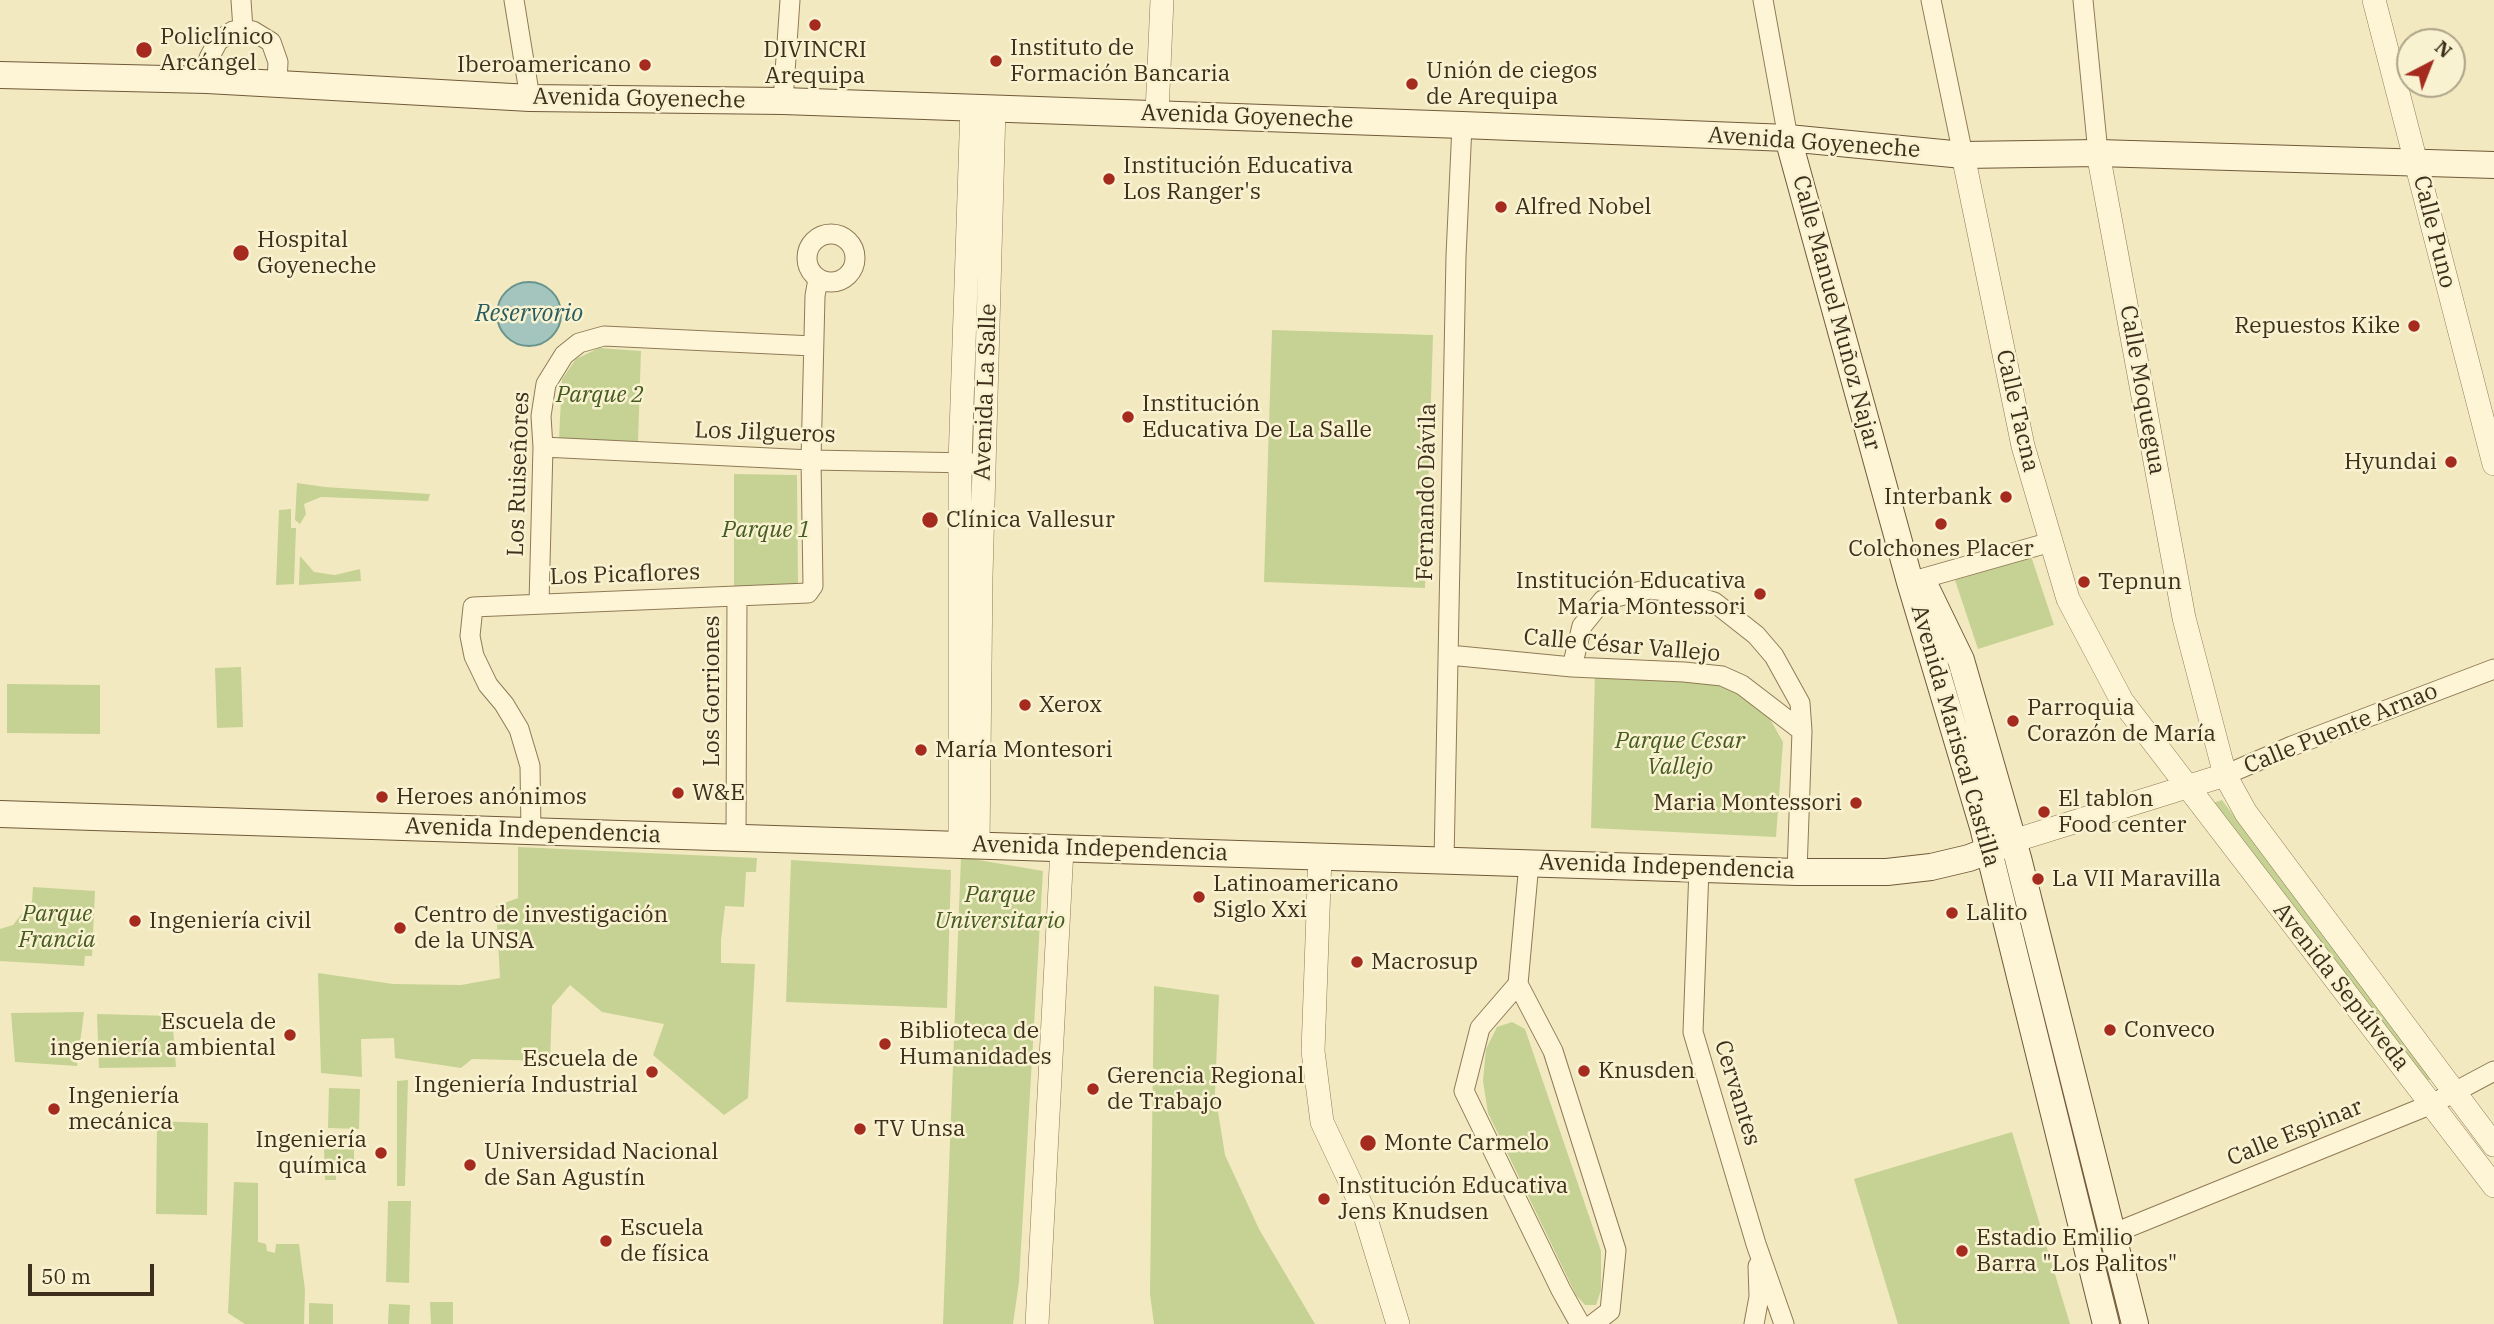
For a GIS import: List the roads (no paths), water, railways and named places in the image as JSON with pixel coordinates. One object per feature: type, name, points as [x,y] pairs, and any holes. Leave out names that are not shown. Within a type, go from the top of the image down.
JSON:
[{"type":"main road","name":"Avenida Goyeneche","points":[[0,75],[207,79],[530,98],[983,107],[1788,138],[1963,155],[2098,153],[2494,165]]},
{"type":"main road","name":"Calle Manuel Muñoz Najar","points":[[1788,138],[1910,582]]},
{"type":"main road","points":[[1940,574],[1961,660]]},
{"type":"main road","name":"Avenida Mariscal Castilla","points":[[1910,582],[1927,590],[1961,660],[2001,846],[2037,1040],[2062,1085],[2112,1234],[2135,1324]]},
{"type":"main road","name":"Avenida Mariscal Castilla","points":[[1910,582],[2064,1038],[2062,1085],[2106,1324]]},
{"type":"main road","name":"Avenida Independencia","points":[[0,814],[1797,872],[1887,872],[1931,867],[2001,846]]},
{"type":"main road","points":[[2037,1040],[2064,1038]]},
{"type":"street","points":[[241,0],[243,29]]},
{"type":"street","points":[[514,0],[530,98]]},
{"type":"street","points":[[783,101],[790,0]]},
{"type":"street","points":[[1157,113],[1162,0]]},
{"type":"street","name":"Calle Manuel Muñoz Najar","points":[[1763,0],[1788,138]]},
{"type":"street","name":"Calle Tacna","points":[[1931,0],[2023,446],[2068,599],[2122,701],[2188,788]]},
{"type":"street","name":"Calle Moquegua","points":[[2082,0],[2098,153],[2184,618],[2225,775]]},
{"type":"street","name":"Calle Puno","points":[[2374,0],[2494,464]]},
{"type":"street","points":[[207,79],[209,58],[218,41],[233,31],[243,29],[253,31],[271,43],[278,62],[277,83]]},
{"type":"street","name":"Avenida La Salle","points":[[970,722],[960,463],[983,107]]},
{"type":"street","name":"Avenida La Salle","points":[[969,844],[970,722],[984,464],[983,107]]},
{"type":"street","name":"Fernando Dávila","points":[[1444,861],[1456,256],[1462,125]]},
{"type":"street","name":"Los Gorriones","points":[[736,837],[737,596],[808,593],[813,586],[811,460],[813,346],[818,279]]},
{"type":"street","name":"Los Ruiseñores","points":[[539,603],[543,447],[541,416],[545,384],[564,355],[579,343],[604,336],[813,346]]},
{"type":"street","name":"Los Jilgueros","points":[[543,447],[811,460],[984,464]]},
{"type":"street","points":[[1910,582],[2051,542]]},
{"type":"street","points":[[1572,667],[1582,626],[1603,600],[1650,589],[1688,594],[1714,602],[1756,635],[1774,656],[1800,703],[1802,732],[1797,872]]},
{"type":"street","name":"Los Picaflores","points":[[531,831],[530,766],[519,729],[504,704],[488,685],[474,656],[470,636],[472,607],[737,596]]},
{"type":"street","name":"Calle César Vallejo","points":[[1449,655],[1572,667],[1722,676],[1742,685],[1802,732]]},
{"type":"street","name":"Calle Puente Arnao","points":[[2188,788],[2494,669]]},
{"type":"street","name":"Avenida Sepúlveda","points":[[2225,775],[2246,813],[2494,1145]]},
{"type":"street","name":"Avenida Sepúlveda","points":[[2188,788],[2494,1186]]},
{"type":"street","name":"Avenida Independencia","points":[[2001,846],[2188,788]]},
{"type":"street","points":[[1037,1323],[1062,849]]},
{"type":"street","points":[[1320,857],[1313,1051],[1322,1122],[1363,1209],[1398,1324]]},
{"type":"street","points":[[1529,863],[1518,984],[1553,1051],[1616,1250],[1610,1311],[1593,1324]]},
{"type":"street","name":"Cervantes","points":[[1699,868],[1693,1032],[1756,1244],[1784,1324]]},
{"type":"street","points":[[1518,984],[1480,1028],[1464,1091],[1580,1324]]},
{"type":"street","name":"Calle Espinar","points":[[2112,1234],[2432,1104],[2494,1071]]},
{"type":"street","points":[[1755,1324],[1759,1297],[1756,1244]]},
{"type":"water","name":"Reservorio","points":[[529,282],[547,288],[555,296],[561,314],[555,332],[547,340],[529,346],[511,340],[503,332],[497,314],[503,296],[511,288]]},
{"type":"place","name":"DIVINCRI Arequipa","points":[[815,25]]},
{"type":"place","name":"Policlínico Arcángel","points":[[144,50]]},
{"type":"place","name":"Instituto de Formación Bancaria","points":[[996,61]]},
{"type":"place","name":"Iberoamericano","points":[[645,65]]},
{"type":"place","name":"Unión de ciegos de Arequipa","points":[[1412,84]]},
{"type":"place","name":"Institución Educativa Los Ranger's","points":[[1109,179]]},
{"type":"place","name":"Alfred Nobel","points":[[1501,207]]},
{"type":"place","name":"Hospital Goyeneche","points":[[241,253]]},
{"type":"place","name":"Repuestos Kike","points":[[2414,326]]},
{"type":"place","name":"Institución Educativa De La Salle","points":[[1128,417]]},
{"type":"place","name":"Hyundai","points":[[2451,462]]},
{"type":"place","name":"Interbank","points":[[2006,497]]},
{"type":"place","name":"Clínica Vallesur","points":[[930,520]]},
{"type":"place","name":"Colchones Placer","points":[[1941,524]]},
{"type":"place","name":"Tepnun","points":[[2084,582]]},
{"type":"place","name":"Institución Educativa Maria Montessori","points":[[1760,594]]},
{"type":"place","name":"Xerox","points":[[1025,705]]},
{"type":"place","name":"Parroquia Corazón de María","points":[[2013,721]]},
{"type":"place","name":"María Montesori","points":[[921,750]]},
{"type":"place","name":"W&E","points":[[678,793]]},
{"type":"place","name":"Heroes anónimos","points":[[382,797]]},
{"type":"place","name":"Maria Montessori","points":[[1856,803]]},
{"type":"place","name":"El tablon Food center","points":[[2044,812]]},
{"type":"place","name":"La VII Maravilla","points":[[2038,879]]},
{"type":"place","name":"Latinoamericano Siglo Xxi","points":[[1199,897]]},
{"type":"place","name":"Lalito","points":[[1952,913]]},
{"type":"place","name":"Ingeniería civil","points":[[135,921]]},
{"type":"place","name":"Centro de investigación de la UNSA","points":[[400,928]]},
{"type":"place","name":"Macrosup","points":[[1357,962]]},
{"type":"place","name":"Conveco","points":[[2110,1030]]},
{"type":"place","name":"Escuela de ingeniería ambiental","points":[[290,1035]]},
{"type":"place","name":"Biblioteca de Humanidades","points":[[885,1044]]},
{"type":"place","name":"Knusden","points":[[1584,1071]]},
{"type":"place","name":"Escuela de Ingeniería Industrial","points":[[652,1072]]},
{"type":"place","name":"Gerencia Regional de Trabajo","points":[[1093,1089]]},
{"type":"place","name":"Ingeniería mecánica","points":[[54,1109]]},
{"type":"place","name":"TV Unsa","points":[[860,1129]]},
{"type":"place","name":"Monte Carmelo","points":[[1368,1143]]},
{"type":"place","name":"Ingeniería química","points":[[381,1153]]},
{"type":"place","name":"Universidad Nacional de San Agustín","points":[[470,1165]]},
{"type":"place","name":"Institución Educativa Jens Knudsen","points":[[1324,1199]]},
{"type":"place","name":"Escuela de física","points":[[606,1241]]},
{"type":"place","name":"Estadio Emilio Barra \"Los Palitos\"","points":[[1962,1251]]},
{"type":"park label","name":"Parque 2","points":[[600,395]]},
{"type":"park label","name":"Parque 1","points":[[766,530]]},
{"type":"park label","name":"Parque Cesar Vallejo","points":[[1680,754]]},
{"type":"park label","name":"Parque Universitario","points":[[1000,908]]},
{"type":"park label","name":"Parque Francia","points":[[57,927]]}]
